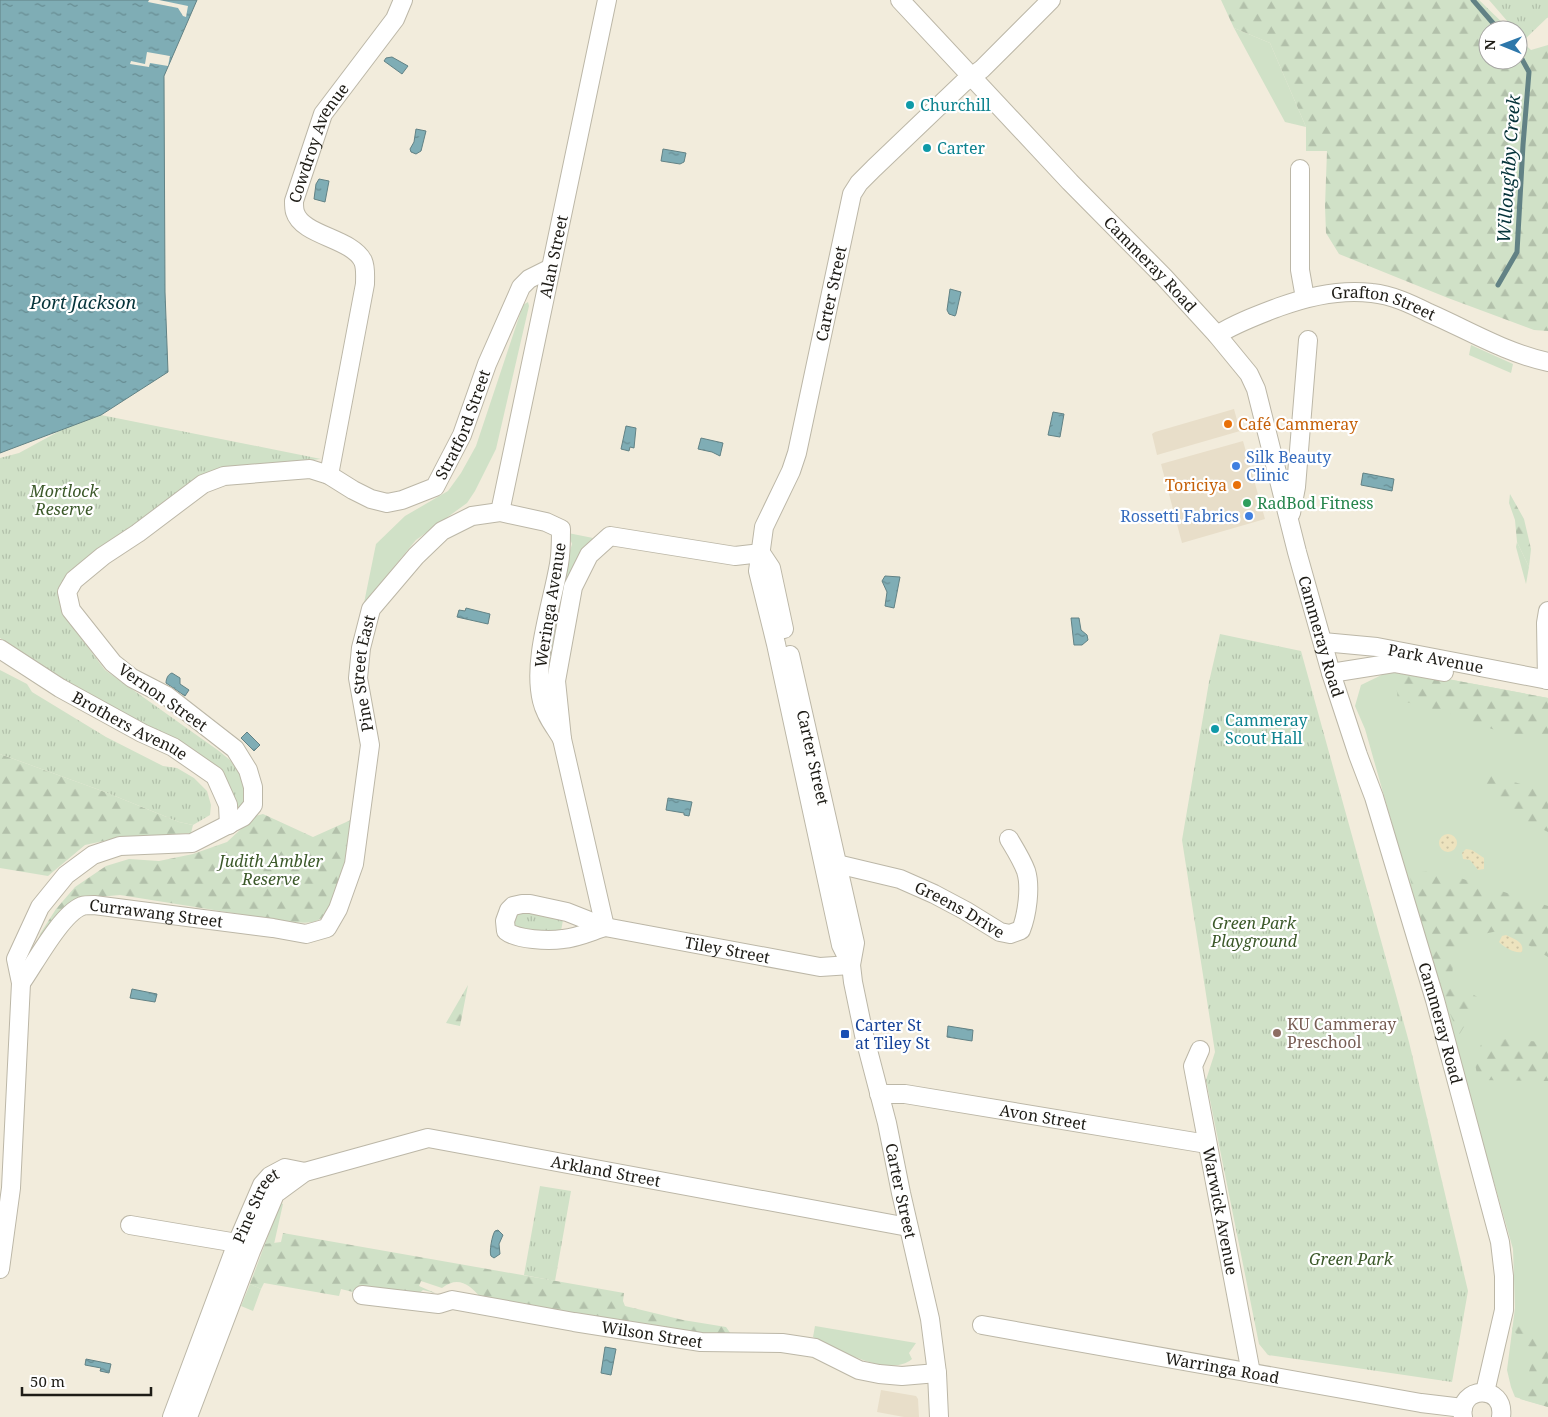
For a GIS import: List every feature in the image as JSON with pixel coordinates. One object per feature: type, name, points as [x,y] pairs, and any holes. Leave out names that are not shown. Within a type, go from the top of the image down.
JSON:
[{"type":"street","name":"Cowdroy Avenue","points":[[329,475],[366,271],[362,260],[355,251],[300,222],[295,213],[294,201],[323,114],[395,18],[403,0]]},
{"type":"street","name":"Alan Street","points":[[500,512],[607,0]]},
{"type":"street","name":"Cammeray Road","points":[[900,0],[1070,182],[1164,277],[1250,374],[1273,450],[1331,673],[1358,756],[1374,797],[1435,1000],[1500,1242],[1504,1276],[1504,1310],[1485,1392]]},
{"type":"street","name":"Carter Street","points":[[939,1417],[937,1373],[930,1319],[908,1226],[895,1159],[858,1008],[851,965],[841,945],[776,644],[758,571],[764,527],[791,472],[797,453],[852,194],[859,183],[874,168],[972,77],[982,70],[1052,0]]},
{"type":"street","points":[[1300,169],[1300,270],[1305,298]]},
{"type":"street","name":"Stratford Street","points":[[329,475],[371,499],[387,503],[402,500],[435,487],[462,435],[487,364],[521,287],[529,279],[551,268]]},
{"type":"street","name":"Grafton Street","points":[[1217,335],[1257,316],[1305,298],[1335,293],[1372,292],[1405,302],[1519,354],[1548,362]]},
{"type":"street","points":[[1290,520],[1296,487],[1308,340]]},
{"type":"street","points":[[1273,450],[1300,444]]},
{"type":"street","name":"Vernon Street","points":[[21,983],[16,959],[40,906],[66,875],[93,855],[120,846],[192,842],[243,817],[253,805],[253,787],[248,770],[235,749],[167,696],[132,678],[113,662],[71,610],[67,592],[74,580],[203,484],[224,476],[310,469],[329,475]]},
{"type":"street","name":"Weringa Avenue","points":[[500,512],[546,522],[561,529],[559,562],[538,676],[542,702],[562,739]]},
{"type":"street","name":"Pine Street East","points":[[327,928],[338,909],[354,864],[370,745],[358,678],[361,648],[371,609],[416,556],[442,531],[472,516],[500,512]]},
{"type":"street","name":"Weringa Avenue","points":[[605,927],[562,739],[556,681],[573,587],[589,555],[610,536],[735,556],[761,553]]},
{"type":"street","name":"Carter Street","points":[[761,553],[771,568],[855,943],[851,965]]},
{"type":"street","points":[[1548,611],[1546,623],[1548,683]]},
{"type":"street","name":"Park Avenue","points":[[1323,642],[1377,648],[1548,683]]},
{"type":"street","name":"Brothers Avenue","points":[[0,649],[60,688],[142,733],[173,747],[215,776],[228,805],[229,825]]},
{"type":"street","name":"Park Avenue","points":[[1331,673],[1394,663],[1548,683]]},
{"type":"street","name":"Greens Drive","points":[[837,864],[900,879],[934,894],[1000,932],[1010,934],[1021,930],[1025,920],[1028,891],[1026,871],[1009,839]]},
{"type":"street","name":"Tiley Street","points":[[605,927],[563,940],[546,940],[511,935],[506,931],[505,921],[509,910],[514,906],[522,904],[567,912],[605,927],[820,967],[851,965]]},
{"type":"street","name":"Currawang Street","points":[[21,983],[43,947],[71,913],[83,906],[113,908],[306,934],[327,928]]},
{"type":"street","points":[[0,1269],[11,1188],[21,983]]},
{"type":"street","name":"Warwick Avenue","points":[[1200,1050],[1193,1066],[1251,1372]]},
{"type":"street","name":"Avon Street","points":[[879,1094],[905,1094],[1207,1144]]},
{"type":"street","name":"Arkland Street","points":[[305,1172],[428,1138],[908,1226]]},
{"type":"street","name":"Pine Street","points":[[172,1417],[237,1243],[262,1185],[270,1176],[285,1168],[305,1172]]},
{"type":"street","name":"Pine Street","points":[[188,1417],[275,1194],[305,1172]]},
{"type":"street","points":[[130,1225],[237,1243]]},
{"type":"street","name":"Wilson Street","points":[[362,1295],[439,1304],[452,1300],[701,1342],[782,1343],[815,1348],[860,1370],[878,1374],[902,1376],[937,1373]]},
{"type":"street","name":"Warringa Road","points":[[982,1324],[1421,1403],[1463,1413]]},
{"type":"street","points":[[1463,1413],[1468,1398],[1479,1392],[1485,1392],[1496,1398],[1504,1416]]},
{"type":"shaded area","points":[[1234,409],[1240,431],[1157,455],[1152,434],[1155,432]]},
{"type":"shaded area","points":[[1243,441],[1265,519],[1182,543],[1161,464]]},
{"type":"shaded area","points":[[881,1390],[916,1396],[918,1399],[919,1417],[904,1417],[877,1412]]},
{"type":"green space","points":[[1221,0],[1479,0],[1500,20],[1478,20],[1478,70],[1528,70],[1528,47],[1531,50],[1548,45],[1548,331],[1534,330],[1339,254],[1326,233],[1327,151],[1306,151],[1306,127],[1270,43],[1234,28]]},
{"type":"green space","points":[[1489,0],[1548,0],[1548,17],[1528,36],[1528,20],[1506,20]]},
{"type":"green space","points":[[1234,28],[1270,43],[1306,127],[1285,122]]},
{"type":"green space","points":[[528,302],[529,306],[496,449],[475,491],[467,503],[416,540],[364,603],[376,544],[405,516],[448,491],[461,473],[476,446],[523,305]]},
{"type":"green space","points":[[1471,345],[1513,364],[1511,373],[1469,355]]},
{"type":"green space","name":"Mortlock Reserve","points":[[101,415],[321,459],[213,472],[59,592],[60,603],[65,617],[105,670],[230,760],[242,777],[247,802],[239,809],[234,805],[228,785],[0,638],[0,458],[19,453],[65,428]]},
{"type":"green space","points":[[1510,494],[1524,519],[1531,549],[1529,567],[1517,542],[1515,520],[1509,503]]},
{"type":"green space","points":[[568,533],[593,538],[567,587],[548,690],[549,643],[562,577],[572,544]]},
{"type":"green space","points":[[1517,542],[1529,567],[1526,584],[1516,547]]},
{"type":"green space","name":"Green Park","points":[[1220,634],[1301,651],[1409,1042],[1468,1291],[1452,1382],[1268,1355],[1259,1344],[1206,1080],[1215,1052],[1182,840],[1209,682]]},
{"type":"green space","points":[[1394,669],[1548,698],[1548,1407],[1515,1397],[1511,1387],[1507,1370],[1515,1308],[1513,1249],[1365,729],[1355,706],[1361,685]]},
{"type":"green space","points":[[1394,669],[1548,698],[1548,734],[1517,738],[1445,712],[1398,700]]},
{"type":"green space","points":[[0,670],[27,684],[32,692],[106,737],[163,766],[177,768],[194,778],[207,791],[211,805],[210,815],[193,825],[179,822],[105,792],[0,754]]},
{"type":"green space","points":[[0,754],[105,792],[179,822],[193,825],[191,833],[113,839],[85,845],[48,876],[0,868]]},
{"type":"green space","points":[[1486,773],[1536,789],[1548,795],[1548,832],[1522,819],[1482,786]]},
{"type":"green space","name":"Judith Ambler Reserve","points":[[263,814],[313,837],[353,819],[343,876],[338,891],[325,915],[316,921],[306,923],[289,922],[120,895],[87,898],[35,952],[40,934],[56,909],[75,887],[106,866],[129,859],[159,861],[193,854],[227,842],[255,816]]},
{"type":"green space","points":[[1435,870],[1548,906],[1548,957],[1503,930],[1488,933],[1457,948],[1453,968],[1454,980],[1457,984],[1481,999],[1459,1035],[1438,985],[1409,874]]},
{"type":"green space","points":[[513,910],[564,915],[560,936],[522,935],[506,919]]},
{"type":"green space","points":[[468,985],[460,1026],[446,1023]]},
{"type":"green space","points":[[1506,1039],[1541,1042],[1548,1045],[1548,1081],[1478,1080],[1474,1058],[1482,1043]]},
{"type":"green space","points":[[540,1186],[571,1191],[555,1281],[524,1275]]},
{"type":"green space","points":[[281,1203],[283,1204],[274,1244],[265,1244],[275,1217]]},
{"type":"green space","points":[[283,1233],[624,1293],[623,1301],[625,1306],[683,1320],[726,1327],[731,1334],[705,1334],[640,1325],[480,1297],[472,1288],[458,1282],[448,1284],[442,1288],[421,1281],[419,1286],[435,1293],[423,1290],[418,1294],[371,1288],[353,1292],[341,1289],[339,1296],[264,1283],[261,1289],[250,1284],[265,1244],[281,1242]]},
{"type":"green space","points":[[250,1284],[261,1289],[253,1311],[241,1306]]},
{"type":"green space","points":[[1518,1314],[1548,1342],[1548,1407],[1520,1399],[1535,1353],[1512,1329]]},
{"type":"green space","points":[[815,1326],[916,1343],[909,1353],[912,1359],[902,1364],[890,1366],[862,1360],[813,1337]]},
{"type":"sand","points":[[1444,834],[1452,834],[1457,839],[1455,850],[1444,852],[1439,847],[1439,839]]},
{"type":"sand","points":[[1466,849],[1472,850],[1484,858],[1484,869],[1478,870],[1470,860],[1463,859],[1462,853]]},
{"type":"sand","points":[[1506,935],[1520,943],[1523,949],[1522,952],[1513,951],[1499,942],[1502,936]]},
{"type":"water","name":"Port Jackson","points":[[0,0],[197,0],[164,76],[165,292],[168,372],[101,415],[0,453]]},
{"type":"water","points":[[392,57],[408,66],[402,74],[384,61],[386,58]]},
{"type":"water","points":[[416,129],[426,131],[421,151],[416,154],[411,152],[410,149],[414,142]]},
{"type":"water","points":[[663,149],[686,153],[684,162],[680,164],[661,161]]},
{"type":"water","points":[[319,179],[329,181],[325,202],[314,199],[316,184]]},
{"type":"water","points":[[950,289],[961,292],[955,316],[949,314],[947,310]]},
{"type":"water","points":[[1053,412],[1064,414],[1060,437],[1048,435]]},
{"type":"water","points":[[626,426],[636,428],[634,448],[630,447],[629,451],[621,449]]},
{"type":"water","points":[[701,438],[723,443],[720,456],[698,449]]},
{"type":"water","points":[[1363,473],[1394,479],[1392,491],[1361,485]]},
{"type":"water","points":[[885,576],[900,577],[894,608],[885,606],[887,592],[882,581]]},
{"type":"water","points":[[466,608],[490,614],[488,624],[457,617],[459,610],[465,611]]},
{"type":"water","points":[[1071,618],[1079,618],[1081,630],[1087,635],[1088,640],[1082,645],[1074,645]]},
{"type":"water","points":[[172,673],[180,678],[180,684],[189,690],[185,696],[166,683],[169,674]]},
{"type":"water","points":[[247,732],[260,745],[254,751],[241,738]]},
{"type":"water","points":[[668,798],[692,802],[689,816],[684,815],[684,813],[666,810]]},
{"type":"water","points":[[132,989],[157,994],[155,1002],[130,998]]},
{"type":"water","points":[[948,1026],[973,1030],[972,1041],[947,1037]]},
{"type":"water","points":[[498,1230],[503,1235],[499,1244],[500,1254],[494,1258],[490,1254],[491,1244],[495,1231]]},
{"type":"water","points":[[605,1347],[616,1349],[611,1375],[601,1373]]},
{"type":"water","points":[[86,1359],[111,1364],[109,1373],[100,1371],[101,1368],[85,1365]]},
{"type":"pier","points":[[149,0],[159,0],[188,6],[186,17],[183,16],[178,8],[148,2]]},
{"type":"pier","points":[[147,52],[170,56],[168,66],[150,63],[149,67],[130,64],[131,61],[145,64]]},
{"type":"waterway","name":"Willoughby Creek","points":[[1473,0],[1490,20]]},
{"type":"waterway","name":"Willoughby Creek","points":[[1498,285],[1517,252],[1528,70]]},
{"type":"place","name":"Churchill","points":[[910,105]]},
{"type":"place","name":"Carter","points":[[927,148]]},
{"type":"place","name":"Café Cammeray","points":[[1228,424]]},
{"type":"place","name":"Silk Beauty Clinic","points":[[1236,466]]},
{"type":"place","name":"Toriciya","points":[[1237,485]]},
{"type":"place","name":"RadBod Fitness","points":[[1247,503]]},
{"type":"place","name":"Rossetti Fabrics","points":[[1249,516]]},
{"type":"place","name":"Cammeray Scout Hall","points":[[1215,729]]},
{"type":"place","name":"KU Cammeray Preschool","points":[[1277,1033]]},
{"type":"place","name":"Carter St at Tiley St","points":[[845,1034]]},
{"type":"park label","name":"Green Park Playground","points":[[1254,932]]}]
